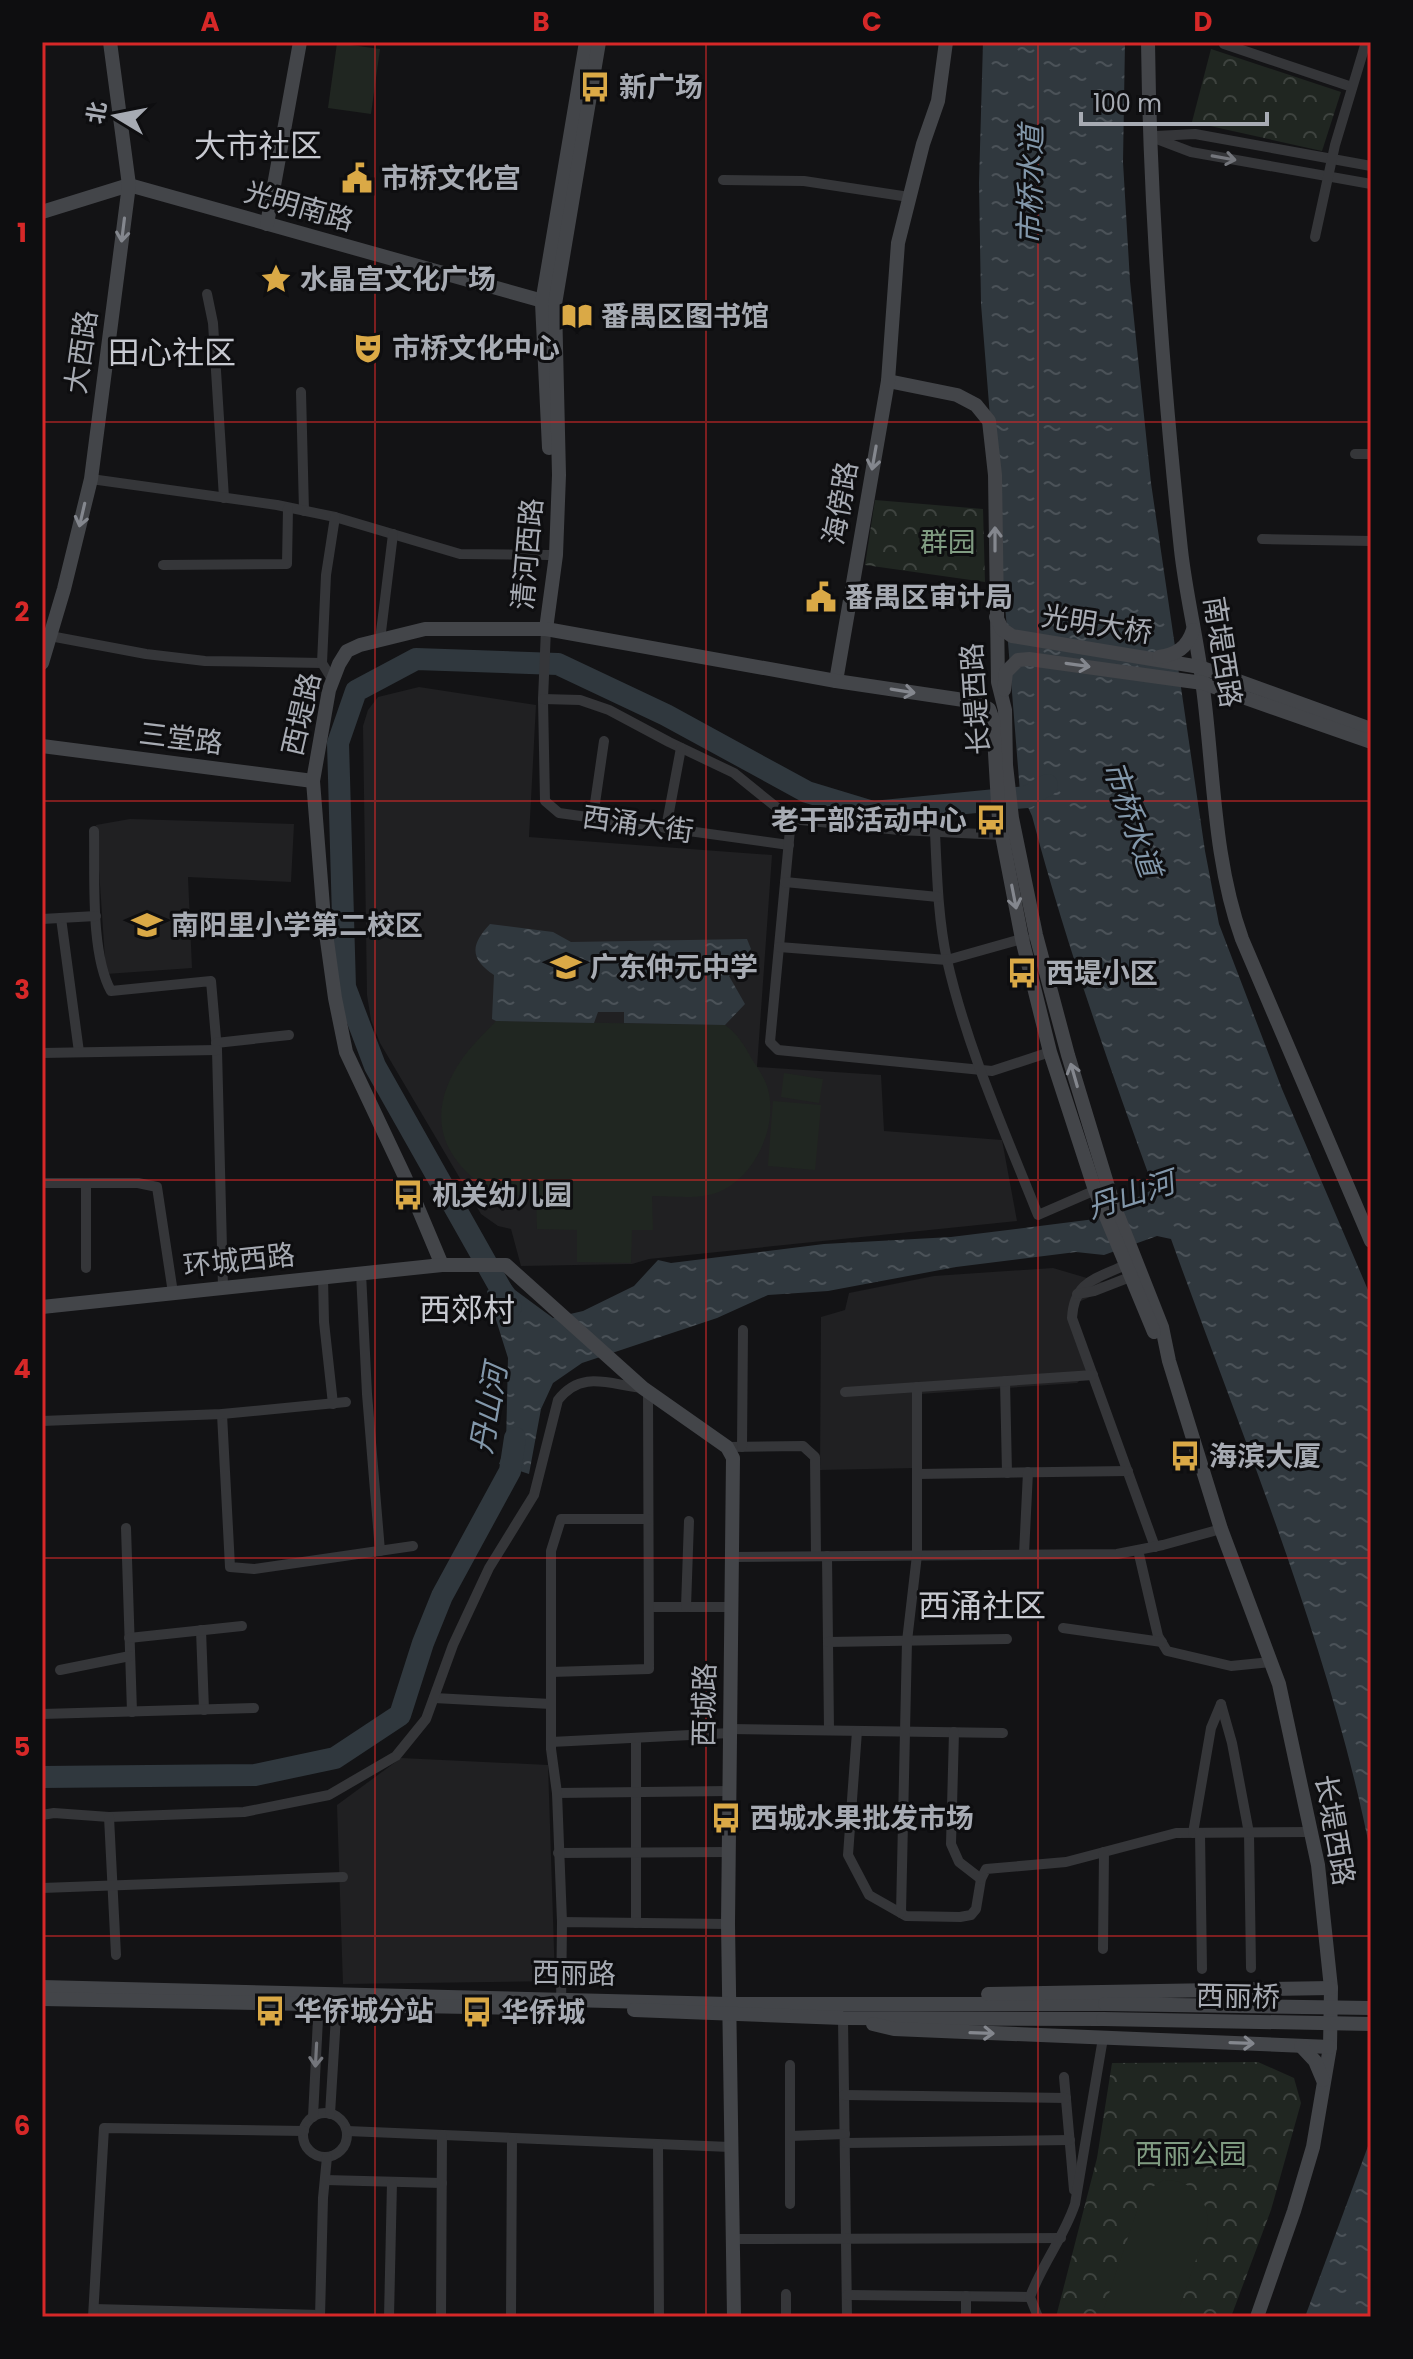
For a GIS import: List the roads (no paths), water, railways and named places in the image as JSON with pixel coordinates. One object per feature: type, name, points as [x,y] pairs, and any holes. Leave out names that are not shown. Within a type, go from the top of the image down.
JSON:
[{"type":"street","name":"大西路","points":[[42,663],[91,479],[129,185],[110,42]]},
{"type":"street","points":[[267,224],[300,42]]},
{"type":"street","name":"清河西路","points":[[546,629],[550,471],[549,302],[586,42]]},
{"type":"street","name":"清河西路","points":[[546,629],[556,555],[559,475],[549,302],[599,42]]},
{"type":"street","points":[[888,381],[898,243],[923,144],[938,101],[946,42]]},
{"type":"street","name":"南堤西路","points":[[1148,42],[1155,245],[1181,553],[1193,628],[1193,666],[1223,872],[1231,909],[1371,1241]]},
{"type":"street","points":[[1224,42],[1352,87]]},
{"type":"street","points":[[1315,237],[1366,42]]},
{"type":"street","points":[[1149,136],[1195,134],[1371,166]]},
{"type":"street","points":[[1149,136],[1191,152],[1371,184]]},
{"type":"street","points":[[723,180],[804,181],[909,197]]},
{"type":"street","points":[[42,212],[129,185]]},
{"type":"street","name":"光明南路","points":[[129,185],[549,302]]},
{"type":"street","points":[[207,294],[213,323],[224,498]]},
{"type":"street","name":"长堤西路","points":[[888,381],[957,395],[976,405],[989,421],[995,475],[996,617],[1005,710],[1000,766]]},
{"type":"street","name":"海傍路","points":[[836,681],[888,381]]},
{"type":"street","points":[[301,392],[304,511]]},
{"type":"street","points":[[1355,454],[1371,454]]},
{"type":"street","points":[[91,479],[335,517],[460,554],[549,555]]},
{"type":"street","points":[[163,565],[287,564],[288,508]]},
{"type":"street","points":[[333,681],[322,663],[326,575],[335,517]]},
{"type":"street","points":[[380,640],[393,534]]},
{"type":"street","points":[[1262,539],[1371,541]]},
{"type":"street","name":"光明大桥","points":[[996,617],[1006,635],[1193,666],[1371,729]]},
{"type":"street","points":[[1151,659],[1172,655],[1184,648],[1193,628]]},
{"type":"street","name":"西堤路","points":[[442,1265],[405,1177],[346,1052],[335,998],[324,919],[313,781],[333,681],[347,651],[425,629],[546,629],[836,681],[970,701]]},
{"type":"street","name":"西涌大街","points":[[546,629],[543,699],[545,801],[559,813],[789,845]]},
{"type":"street","points":[[50,636],[146,654],[205,661],[322,663]]},
{"type":"street","name":"光明大桥","points":[[970,701],[991,691],[1018,660],[1029,659],[1196,682],[1371,742]]},
{"type":"street","points":[[543,699],[580,700],[609,710],[734,773],[791,819],[935,832],[1004,824]]},
{"type":"street","name":"长堤西路","points":[[970,701],[983,704],[992,713],[1004,824],[1050,1052],[1128,1264],[1169,1361]]},
{"type":"street","points":[[593,817],[604,741]]},
{"type":"street","name":"三堂路","points":[[42,746],[313,781]]},
{"type":"street","points":[[666,828],[681,748]]},
{"type":"street","points":[[791,819],[770,1042],[778,1050],[992,1071],[1050,1052]]},
{"type":"street","points":[[94,831],[96,916],[104,979],[111,991],[211,981],[216,1047],[223,1288]]},
{"type":"street","points":[[935,832],[938,897],[947,960],[980,1070],[1038,1215],[1101,1187]]},
{"type":"street","points":[[785,882],[938,897]]},
{"type":"street","points":[[42,919],[96,916]]},
{"type":"street","points":[[61,918],[79,1052]]},
{"type":"street","points":[[779,947],[947,960],[1029,937]]},
{"type":"street","name":"长堤西路","points":[[1029,937],[1101,1187]]},
{"type":"street","points":[[42,1053],[216,1047],[289,1035]]},
{"type":"street","points":[[42,1183],[138,1183],[157,1187],[173,1293]]},
{"type":"street","points":[[86,1183],[86,1268]]},
{"type":"street","points":[[1128,1264],[1085,1284],[1073,1302],[1072,1318],[1155,1547]]},
{"type":"street","name":"长堤西路","points":[[1128,1264],[1162,1327],[1169,1361],[1221,1529],[1279,1684],[1318,1865],[1331,1988],[1330,2047],[1313,2147],[1257,2317]]},
{"type":"street","points":[[442,1265],[506,1265],[646,1390],[727,1447],[803,1446],[815,1457],[828,1642],[829,1730]]},
{"type":"street","name":"环城西路","points":[[42,1307],[442,1265]]},
{"type":"street","points":[[361,1273],[380,1551]]},
{"type":"street","points":[[323,1277],[324,1322],[333,1404]]},
{"type":"street","points":[[742,1447],[743,1330]]},
{"type":"street","points":[[845,1392],[1093,1375]]},
{"type":"street","points":[[42,1815],[109,1817],[244,1812],[329,1795],[396,1756],[426,1719],[453,1645],[489,1568],[534,1495],[558,1400],[568,1387],[584,1381],[646,1390]]},
{"type":"street","points":[[1005,1381],[1007,1473]]},
{"type":"street","points":[[901,1913],[907,1641],[917,1555],[917,1387]]},
{"type":"street","points":[[551,1672],[649,1669],[646,1390]]},
{"type":"street","points":[[42,1421],[222,1414],[346,1402]]},
{"type":"street","points":[[222,1414],[230,1567],[254,1569],[413,1546]]},
{"type":"street","name":"西城路","points":[[727,1447],[733,1458],[728,2010],[734,2317]]},
{"type":"street","points":[[917,1474],[1128,1471]]},
{"type":"street","points":[[1024,1554],[1028,1472]]},
{"type":"street","points":[[560,2004],[562,1922],[557,1793],[551,1742],[551,1551],[561,1519],[648,1519]]},
{"type":"street","points":[[686,1607],[689,1521]]},
{"type":"street","points":[[126,1528],[132,1712]]},
{"type":"street","points":[[732,1557],[1117,1554],[1221,1529]]},
{"type":"street","points":[[1138,1550],[1158,1636],[1167,1651],[1231,1666],[1271,1662]]},
{"type":"street","points":[[649,1607],[732,1607]]},
{"type":"street","points":[[129,1638],[242,1626]]},
{"type":"street","points":[[1063,1628],[1162,1642]]},
{"type":"street","points":[[201,1630],[204,1710]]},
{"type":"street","points":[[828,1642],[1007,1639]]},
{"type":"street","points":[[60,1670],[130,1656]]},
{"type":"street","points":[[434,1698],[551,1704]]},
{"type":"street","points":[[1202,1969],[1196,1833],[1211,1728],[1221,1704],[1232,1743],[1249,1833],[1251,1968]]},
{"type":"street","points":[[42,1714],[254,1708]]},
{"type":"street","points":[[551,1742],[730,1731],[1003,1733]]},
{"type":"street","points":[[857,1731],[848,1855],[869,1895],[906,1916],[971,1915],[976,1909],[981,1879],[986,1869],[1066,1862],[1176,1833],[1311,1832]]},
{"type":"street","points":[[954,1732],[951,1844],[959,1862],[981,1879]]},
{"type":"street","points":[[636,1739],[636,1923]]},
{"type":"street","points":[[557,1793],[729,1791]]},
{"type":"street","points":[[109,1817],[116,1955]]},
{"type":"street","points":[[558,1853],[729,1852]]},
{"type":"street","points":[[1103,1949],[1104,1852]]},
{"type":"street","points":[[42,1888],[343,1877]]},
{"type":"street","points":[[562,1922],[728,1924]]},
{"type":"street","name":"西丽路","points":[[42,1987],[319,1998]]},
{"type":"street","points":[[848,2013],[892,1996],[1331,1988]]},
{"type":"street","points":[[313,2117],[330,2114],[341,2120],[347,2131],[343,2149],[327,2157],[311,2152],[304,2143],[304,2131],[313,2117],[319,1998]]},
{"type":"street","points":[[330,2114],[337,1998]]},
{"type":"street","name":"西丽路","points":[[42,1999],[337,1998],[1103,2019]]},
{"type":"street","name":"西丽路","points":[[848,2013],[1105,2004]]},
{"type":"street","name":"西丽桥","points":[[1105,2004],[1371,2008]]},
{"type":"street","points":[[848,2013],[894,2029],[1330,2047]]},
{"type":"street","points":[[847,2317],[844,2095],[848,2013]]},
{"type":"street","name":"西丽桥","points":[[1103,2019],[1371,2024]]},
{"type":"street","points":[[1038,2317],[1030,2297],[1075,2204],[1103,2038]]},
{"type":"street","points":[[1301,2046],[1315,2061],[1323,2080]]},
{"type":"street","points":[[790,2065],[790,2204]]},
{"type":"street","points":[[1064,2077],[1075,2204]]},
{"type":"street","points":[[844,2095],[1066,2098]]},
{"type":"street","points":[[304,2131],[104,2128],[94,2313],[320,2316],[327,2157]]},
{"type":"street","points":[[347,2131],[730,2147]]},
{"type":"street","points":[[441,2317],[442,2135]]},
{"type":"street","points":[[790,2136],[1070,2140]]},
{"type":"street","points":[[511,2317],[512,2138]]},
{"type":"street","points":[[658,2145],[659,2317]]},
{"type":"street","points":[[325,2180],[442,2183]]},
{"type":"street","points":[[389,2317],[392,2182]]},
{"type":"street","points":[[732,2239],[1061,2238]]},
{"type":"street","points":[[786,2294],[786,2317]]},
{"type":"street","points":[[847,2295],[1030,2297]]},
{"type":"street","points":[[966,2296],[966,2317]]},
{"type":"water","name":"市桥水道","points":[[983,42],[1125,42],[1123,162],[1130,281],[1151,483],[1205,851],[1219,924],[1282,1089],[1371,1297],[1371,1855],[1354,1777],[1309,1621],[1171,1239],[1157,1236],[1104,1255],[1076,1252],[956,1267],[828,1291],[768,1295],[717,1318],[582,1363],[553,1383],[541,1409],[529,1474],[499,1464],[506,1445],[508,1358],[487,1291],[505,1277],[515,1290],[553,1318],[583,1311],[634,1286],[658,1260],[671,1263],[824,1244],[951,1237],[1095,1219],[1150,1191],[1152,1184],[1088,1002],[1032,816],[1027,805],[1021,805],[981,304],[979,183]]},
{"type":"water","points":[[490,924],[553,932],[571,942],[747,939],[751,949],[729,976],[745,1004],[725,1025],[624,1023],[624,1012],[598,1012],[594,1023],[496,1021],[492,1019],[494,975],[480,963],[476,951],[479,939]]},
{"type":"water","points":[[1371,2138],[1371,2317],[1305,2317]]},
{"type":"waterway","points":[[511,1307],[375,1066],[345,987],[338,743],[356,691],[416,659],[558,664],[666,715],[807,792],[873,812],[1027,797],[1047,785]]},
{"type":"waterway","name":"丹山河","points":[[42,1777],[255,1775],[335,1758],[400,1715],[442,1596],[510,1471],[515,1438]]},
{"type":"place","name":"新广场","points":[[595,87]]},
{"type":"place","name":"市桥文化宫","points":[[357,178]]},
{"type":"place","name":"水晶宫文化广场","points":[[276,279]]},
{"type":"place","name":"番禺区图书馆","points":[[577,316]]},
{"type":"place","name":"市桥文化中心","points":[[368,348]]},
{"type":"place","name":"番禺区审计局","points":[[821,597]]},
{"type":"place","name":"老干部活动中心","points":[[991,820]]},
{"type":"place","name":"南阳里小学第二校区","points":[[147,925]]},
{"type":"place","name":"广东仲元中学","points":[[566,967]]},
{"type":"place","name":"西堤小区","points":[[1022,973]]},
{"type":"place","name":"机关幼儿园","points":[[408,1195]]},
{"type":"place","name":"海滨大厦","points":[[1185,1456]]},
{"type":"place","name":"西城水果批发市场","points":[[726,1818]]},
{"type":"place","name":"华侨城分站","points":[[270,2011]]},
{"type":"place","name":"华侨城","points":[[477,2012]]},
{"type":"district","name":"大市社区","points":[[258,146]]},
{"type":"district","name":"田心社区","points":[[172,353]]},
{"type":"district","name":"西郊村","points":[[467,1310]]},
{"type":"district","name":"西涌社区","points":[[982,1606]]},
{"type":"park label","name":"群园","points":[[948,542]]},
{"type":"park label","name":"西丽公园","points":[[1191,2154]]}]
